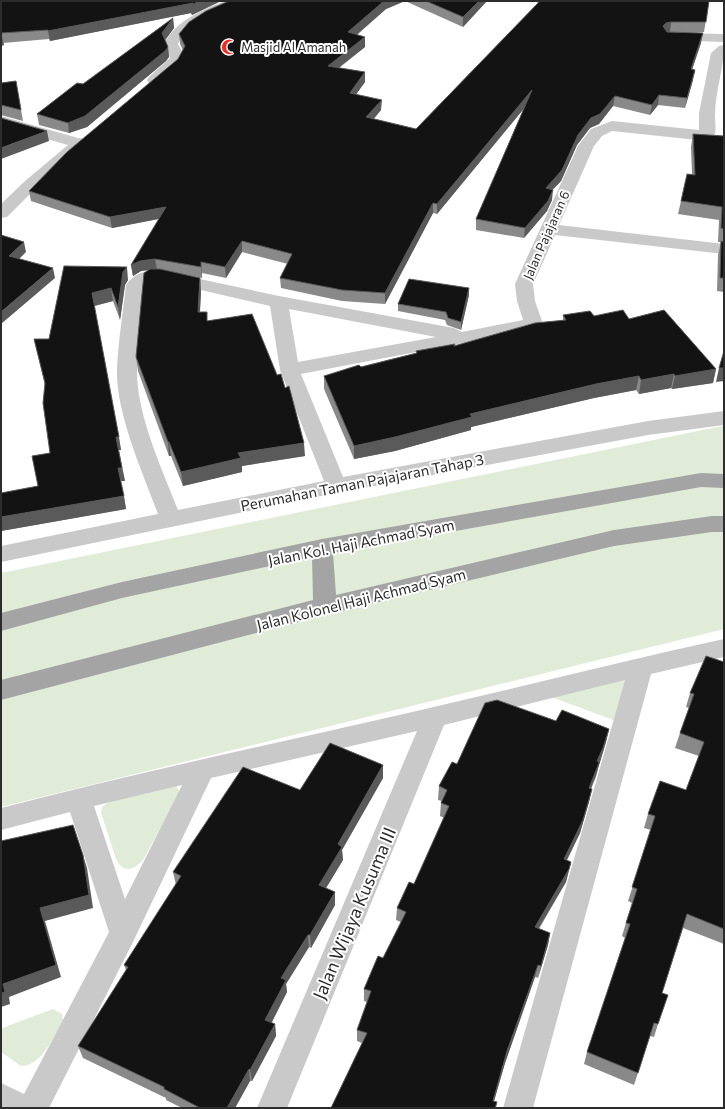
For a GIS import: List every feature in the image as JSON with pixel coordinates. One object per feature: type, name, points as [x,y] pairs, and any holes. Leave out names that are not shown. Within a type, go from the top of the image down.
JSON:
[{"type":"main road","name":"Jalan Kol. Haji Achmad Syam","points":[[1,622],[122,590],[322,547],[702,480],[724,481]]},
{"type":"main road","name":"Jalan Kolonel Haji Achmad Syam","points":[[1,690],[325,606],[614,538],[712,524],[724,524]]},
{"type":"main road","points":[[322,547],[325,606]]},
{"type":"street","points":[[144,89],[177,60],[178,57],[171,44],[175,36],[203,15],[237,1]]},
{"type":"street","points":[[670,37],[724,38]]},
{"type":"street","points":[[707,136],[707,113],[718,53],[724,49]]},
{"type":"street","points":[[1,121],[85,138],[31,184],[1,213]]},
{"type":"street","name":"Jalan Pajajaran 6","points":[[290,370],[542,323],[526,301],[524,284],[586,146],[598,129],[612,126],[724,138]]},
{"type":"street","points":[[548,229],[724,249]]},
{"type":"street","points":[[170,518],[135,421],[128,392],[128,371],[135,285],[140,279],[154,275],[279,302],[467,336]]},
{"type":"street","points":[[279,302],[290,370],[336,486]]},
{"type":"street","name":"Perumahan Taman Pajajaran Tahap 3","points":[[1,554],[170,518],[336,486],[648,428],[724,418]]},
{"type":"street","points":[[1,819],[78,798],[435,717],[642,666],[724,648]]},
{"type":"street","points":[[518,1108],[642,666]]},
{"type":"street","name":"Jalan Wijaya Kusuma III","points":[[272,1108],[435,717]]},
{"type":"street","points":[[33,1108],[123,933],[202,770]]},
{"type":"street","points":[[78,798],[123,933]]},
{"type":"street","points":[[1,1098],[18,1108]]},
{"type":"green space","points":[[724,426],[724,629],[1,807],[1,573]]},
{"type":"green space","points":[[620,677],[629,680],[627,725],[543,694]]},
{"type":"green space","points":[[176,786],[179,790],[177,798],[143,860],[132,868],[125,869],[116,859],[101,813],[102,807],[109,802]]},
{"type":"green space","points":[[53,1009],[62,1014],[63,1020],[51,1042],[41,1056],[35,1061],[28,1065],[21,1066],[1,1052],[2,1028]]},
{"type":"building","points":[[1,1],[200,1],[191,5],[193,3],[48,31],[1,33]]},
{"type":"building","points":[[229,1],[384,1],[348,32],[365,37],[328,66],[365,72],[350,93],[382,100],[366,117],[416,129],[540,1],[709,1],[706,22],[671,22],[666,23],[663,26],[667,32],[703,33],[691,69],[695,70],[687,98],[659,95],[652,105],[615,96],[600,114],[591,118],[578,135],[562,170],[546,188],[553,190],[548,201],[525,228],[476,219],[532,90],[437,204],[433,203],[385,293],[342,290],[280,278],[292,254],[242,241],[225,267],[201,262],[201,267],[155,259],[140,261],[131,265],[166,207],[110,217],[29,191],[67,152],[178,59],[185,46],[179,34],[189,22],[206,11]]},
{"type":"building","points":[[426,1],[479,1],[463,17]]},
{"type":"building","points":[[173,18],[162,33],[168,47],[165,51],[85,116],[68,123],[37,114],[77,83],[83,84]]},
{"type":"building","points":[[16,81],[21,110],[1,105],[1,83]]},
{"type":"building","points":[[1,118],[47,131],[1,148]]},
{"type":"building","points":[[693,134],[724,136],[724,229],[721,228],[722,207],[681,201],[687,174],[695,175]]},
{"type":"building","points":[[1,235],[24,242],[9,256],[53,268],[1,312]]},
{"type":"building","points":[[721,241],[724,242],[724,278],[720,278]]},
{"type":"building","points":[[64,266],[127,267],[123,272],[118,307],[111,288],[92,293],[119,437],[116,437],[122,468],[118,468],[124,496],[1,517],[1,493],[38,486],[32,456],[50,453],[43,403],[45,383],[34,339],[49,339]]},
{"type":"building","points":[[150,269],[160,269],[200,278],[198,312],[207,312],[207,321],[252,314],[277,375],[281,374],[285,388],[289,386],[304,443],[238,453],[241,458],[181,472],[136,357],[144,273]]},
{"type":"building","points":[[409,279],[469,288],[461,322],[448,318],[446,312],[398,304]]},
{"type":"building","points":[[623,310],[629,319],[664,310],[716,369],[641,380],[639,376],[596,384],[470,414],[472,417],[354,446],[324,376],[359,365],[361,367],[417,353],[416,351],[455,344],[454,346],[535,323],[566,320],[563,315],[590,311],[594,316]]},
{"type":"building","points":[[724,351],[724,368],[719,368]]},
{"type":"building","points":[[706,656],[724,662],[724,929],[687,914],[662,993],[668,995],[658,1024],[654,1023],[638,1073],[587,1052],[630,924],[626,923],[637,889],[632,887],[655,816],[648,814],[660,781],[686,790],[704,742],[680,733],[694,694],[690,693]]},
{"type":"building","points":[[497,700],[556,721],[562,710],[609,729],[597,761],[599,763],[589,788],[592,789],[583,820],[564,859],[571,862],[569,869],[535,927],[550,933],[541,966],[538,965],[507,1051],[493,1101],[497,1102],[495,1108],[331,1108],[367,1033],[357,1030],[371,991],[364,989],[378,956],[383,958],[406,912],[397,908],[409,882],[414,884],[449,806],[441,803],[447,790],[439,786],[452,762],[457,764],[485,703]]},
{"type":"building","points":[[330,743],[383,765],[338,844],[342,847],[319,885],[335,892],[310,935],[308,935],[281,978],[286,980],[265,1020],[275,1024],[227,1108],[200,1108],[164,1089],[164,1087],[78,1046],[128,967],[124,965],[181,876],[173,872],[243,767],[300,790]]},
{"type":"building","points":[[73,825],[83,855],[89,895],[40,908],[56,965],[3,984],[5,992],[1,993],[1,841]]},
{"type":"place","name":"Masjid Al Amanah","points":[[229,47]]}]
